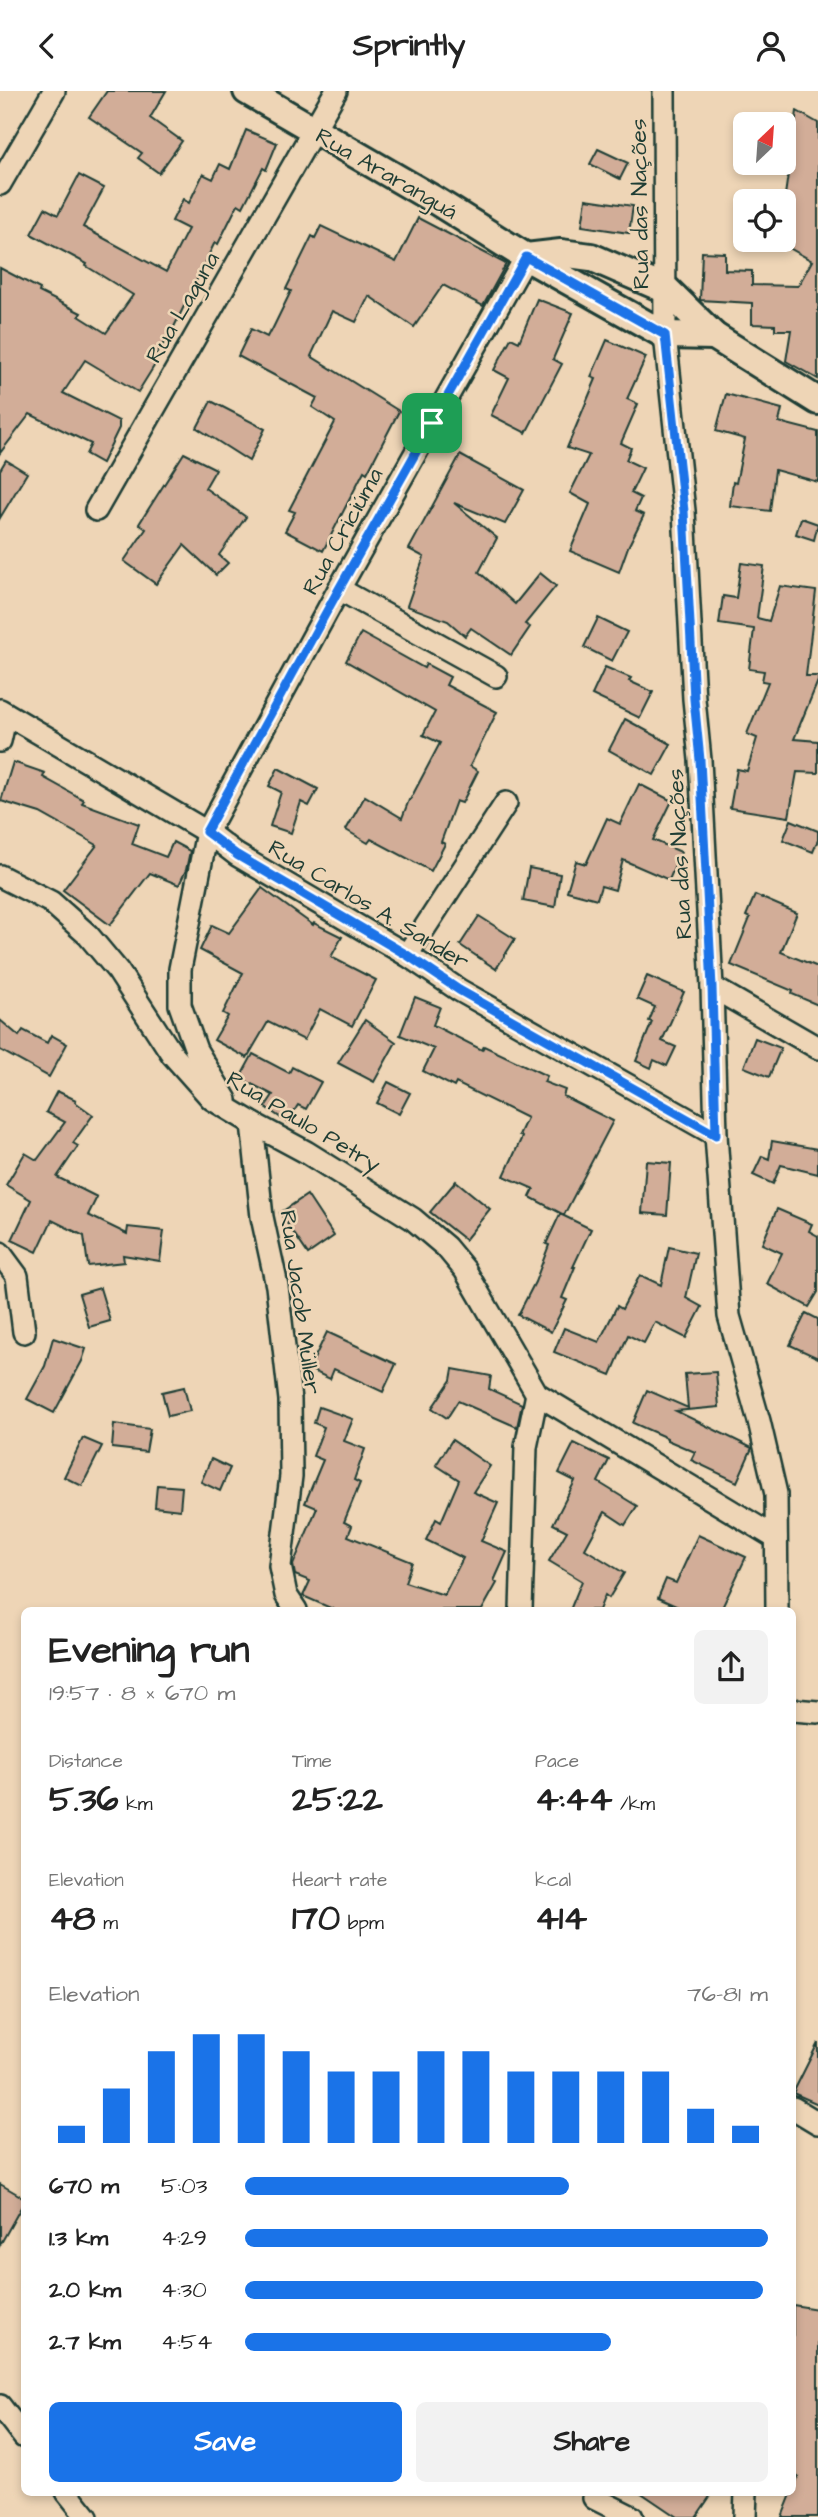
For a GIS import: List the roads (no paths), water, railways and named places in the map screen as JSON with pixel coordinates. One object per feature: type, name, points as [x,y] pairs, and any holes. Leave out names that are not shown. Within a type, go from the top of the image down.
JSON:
[{"type":"street","points":[[0,184],[54,91]]},
{"type":"street","name":"Rua Araranguá","points":[[247,91],[433,199],[526,257],[665,335],[714,336]]},
{"type":"street","name":"Rua Laguna","points":[[96,510],[336,91]]},
{"type":"street","name":"Rua das Nações","points":[[664,91],[667,290],[665,335],[684,511],[712,987],[716,1135],[729,1315],[776,1494],[777,1607]]},
{"type":"street","points":[[526,257],[561,253],[591,257],[667,290],[714,336],[818,401]]},
{"type":"street","name":"Rua Criciúma","points":[[233,1112],[196,1050],[180,1005],[180,969],[206,832],[526,257]]},
{"type":"street","points":[[339,589],[496,676]]},
{"type":"street","points":[[0,741],[3,712]]},
{"type":"street","name":"Rua Carlos A. Sander","points":[[3,712],[206,832],[237,855],[407,955],[459,990],[716,1135]]},
{"type":"street","points":[[407,955],[506,803]]},
{"type":"street","name":"Rua Paulo Petry","points":[[0,876],[51,902],[88,935],[118,971],[172,1054],[212,1099],[306,1152],[413,1219],[446,1247],[466,1270],[537,1394]]},
{"type":"street","points":[[712,987],[818,1048]]},
{"type":"street","name":"Rua Jacob Müller","points":[[252,1123],[262,1217],[277,1286],[290,1400],[290,1476],[281,1566],[286,1595],[294,1607]]},
{"type":"street","points":[[0,1253],[17,1276],[24,1332]]},
{"type":"street","points":[[521,1607],[526,1447],[537,1394],[776,1538]]},
{"type":"street","points":[[796,1710],[818,1711]]},
{"type":"street","points":[[796,2110],[818,2123]]},
{"type":"street","points":[[0,2406],[21,2433]]},
{"type":"street","points":[[70,2496],[87,2517]]},
{"type":"street","points":[[744,2517],[746,2496]]},
{"type":"street","points":[[594,2498],[632,2517]]}]
